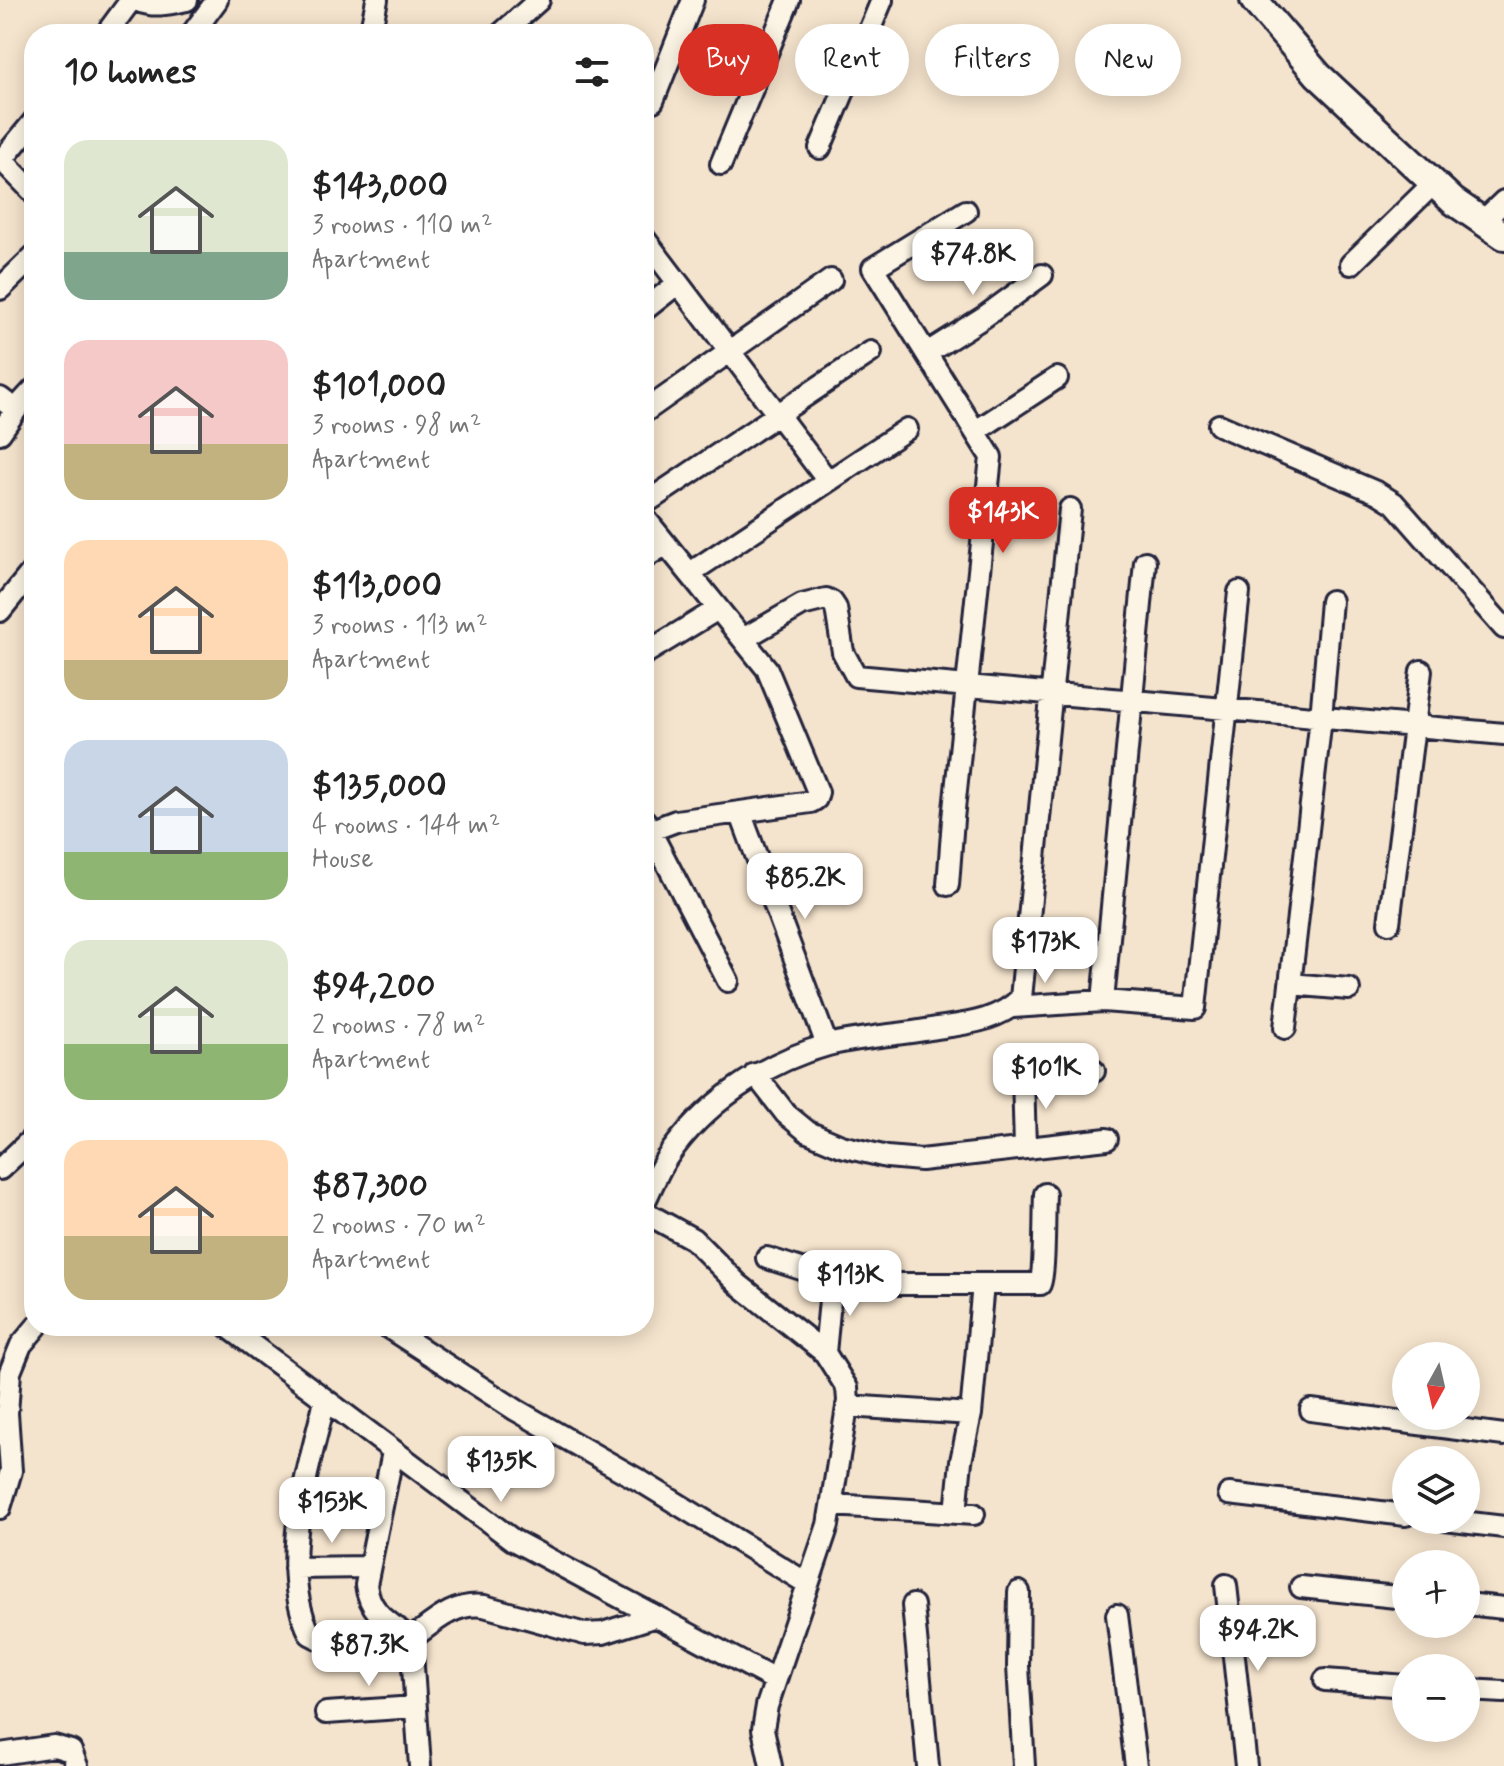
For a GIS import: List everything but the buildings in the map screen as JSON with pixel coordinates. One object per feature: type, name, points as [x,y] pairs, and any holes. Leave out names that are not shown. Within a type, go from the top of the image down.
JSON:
[{"type":"street","points":[[114,24],[133,0],[148,5],[163,5],[187,0]]},
{"type":"street","points":[[199,24],[217,0]]},
{"type":"street","points":[[372,24],[377,0]]},
{"type":"street","points":[[512,24],[539,0]]},
{"type":"street","points":[[721,164],[789,0]]},
{"type":"street","points":[[820,148],[882,0]]},
{"type":"street","points":[[1254,0],[1318,75],[1453,201],[1494,228],[1504,201]]},
{"type":"street","points":[[654,98],[688,2]]},
{"type":"street","points":[[24,133],[2,160],[24,183]]},
{"type":"street","points":[[1351,264],[1434,183]]},
{"type":"street","points":[[948,885],[991,457],[873,268],[966,211]]},
{"type":"street","points":[[654,252],[828,481]]},
{"type":"street","points":[[4,276],[24,263]]},
{"type":"street","points":[[927,353],[1042,275]]},
{"type":"street","points":[[654,405],[831,280]]},
{"type":"street","points":[[654,302],[677,284]]},
{"type":"street","points":[[654,497],[871,352]]},
{"type":"street","points":[[976,431],[1057,378]]},
{"type":"street","points":[[0,433],[8,404]]},
{"type":"street","points":[[1219,425],[1378,493],[1394,503],[1504,628]]},
{"type":"street","points":[[690,573],[907,429]]},
{"type":"street","points":[[1013,1007],[1021,998],[1070,509]]},
{"type":"street","points":[[654,529],[767,669],[818,792],[811,802],[654,823]]},
{"type":"street","points":[[654,552],[666,544]]},
{"type":"street","points":[[1103,1001],[1145,562]]},
{"type":"street","points":[[0,611],[24,581]]},
{"type":"street","points":[[654,1183],[677,1145],[718,1101],[755,1074],[827,1045],[981,1021],[1013,1007],[1103,1001],[1195,1008],[1239,592]]},
{"type":"street","points":[[743,639],[802,605],[826,599],[836,608],[843,652],[856,676],[1504,734]]},
{"type":"street","points":[[1285,1028],[1321,718],[1331,601]]},
{"type":"street","points":[[654,648],[718,609]]},
{"type":"street","points":[[1389,923],[1421,671]]},
{"type":"street","points":[[740,812],[827,1045]]},
{"type":"street","points":[[654,836],[728,981]]},
{"type":"street","points":[[1290,984],[1349,989]]},
{"type":"street","points":[[1025,1148],[1023,1075],[1094,1071]]},
{"type":"street","points":[[755,1074],[786,1114],[808,1132],[841,1146],[887,1157],[921,1160],[1107,1139]]},
{"type":"street","points":[[0,1169],[24,1146]]},
{"type":"street","points":[[767,1258],[832,1279],[865,1284],[1040,1284],[1044,1275],[1045,1194]]},
{"type":"street","points":[[654,1218],[693,1239],[738,1284],[825,1353],[847,1388],[847,1406],[828,1525],[767,1706],[763,1729],[771,1766]]},
{"type":"street","points":[[825,1353],[832,1279]]},
{"type":"street","points":[[832,1505],[965,1514],[961,1461],[971,1414],[983,1284]]},
{"type":"street","points":[[0,1508],[11,1471],[7,1413],[10,1372],[6,1363],[29,1336]]},
{"type":"street","points":[[240,1336],[513,1540],[775,1680]]},
{"type":"street","points":[[401,1336],[516,1410],[642,1482],[808,1584]]},
{"type":"street","points":[[325,1400],[305,1489],[295,1568],[302,1613],[310,1634],[320,1639],[404,1634],[469,1604],[585,1634],[603,1633],[656,1616]]},
{"type":"street","points":[[847,1406],[971,1414]]},
{"type":"street","points":[[1311,1410],[1504,1435]]},
{"type":"street","points":[[393,1452],[366,1585],[368,1602],[404,1634],[420,1766]]},
{"type":"street","points":[[1229,1494],[1392,1513]]},
{"type":"street","points":[[1480,1524],[1504,1527]]},
{"type":"street","points":[[295,1568],[369,1567]]},
{"type":"street","points":[[1226,1585],[1246,1766]]},
{"type":"street","points":[[1301,1587],[1392,1597]]},
{"type":"street","points":[[1019,1592],[1018,1666],[1024,1766]]},
{"type":"street","points":[[913,1605],[928,1766]]},
{"type":"street","points":[[1480,1605],[1504,1608]]},
{"type":"street","points":[[1117,1615],[1136,1766]]},
{"type":"street","points":[[1325,1680],[1392,1685]]},
{"type":"street","points":[[1480,1691],[1504,1692]]},
{"type":"street","points":[[326,1713],[415,1707]]},
{"type":"street","points":[[0,1754],[54,1746],[71,1751],[77,1766]]}]
